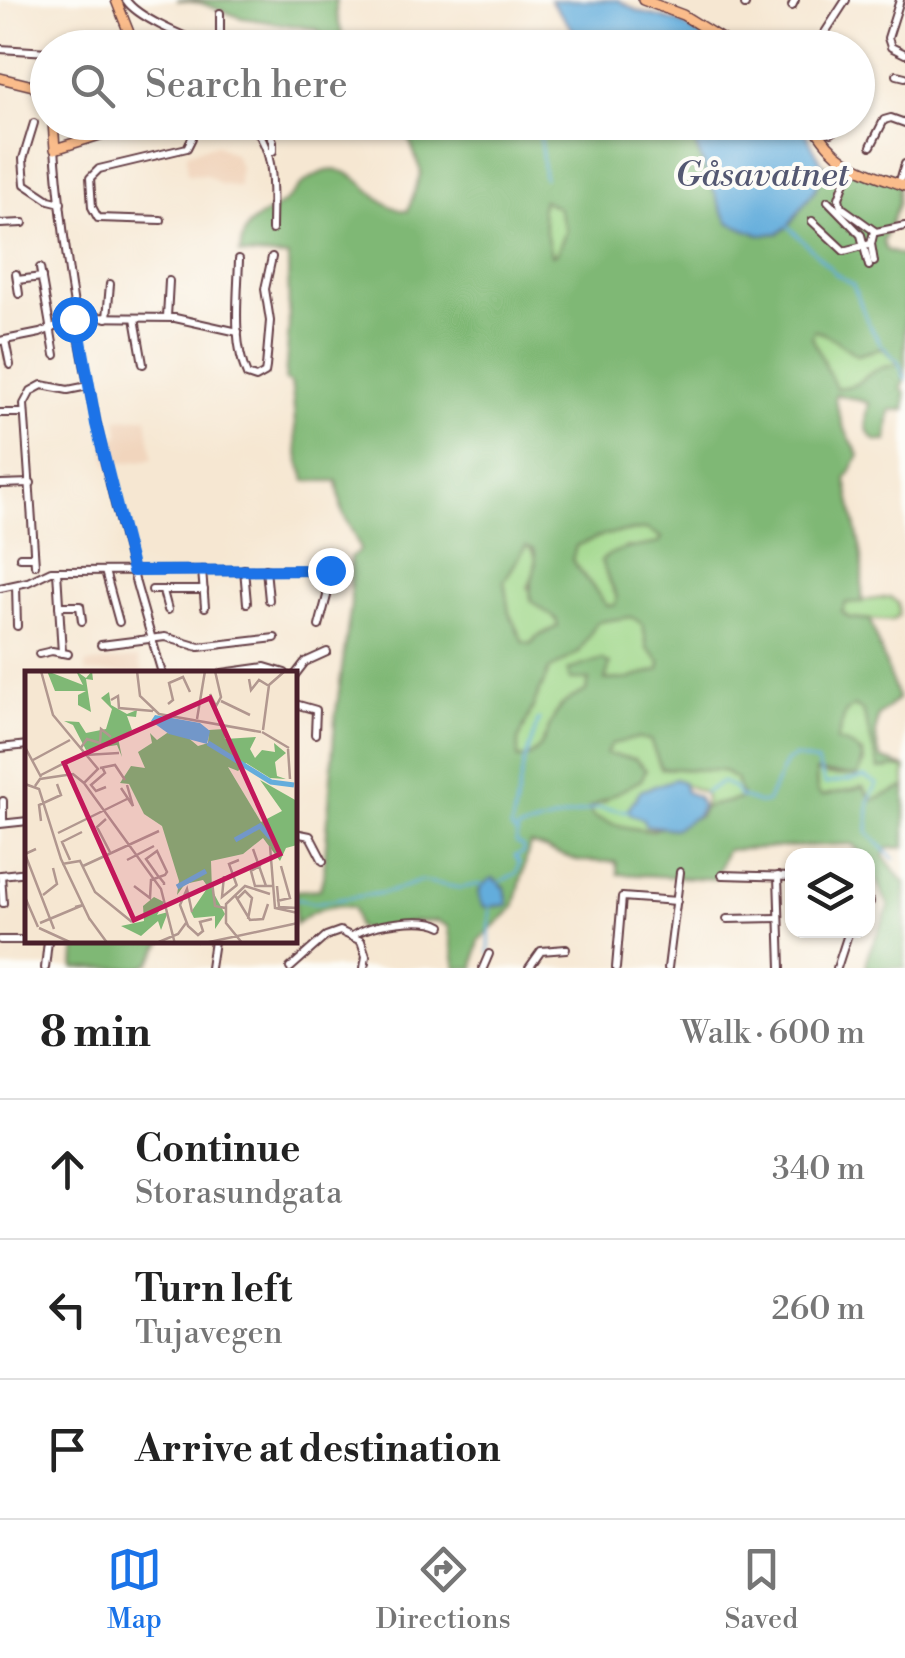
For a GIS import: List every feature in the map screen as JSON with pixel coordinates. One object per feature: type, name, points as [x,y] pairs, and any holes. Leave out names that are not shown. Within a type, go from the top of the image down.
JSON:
[{"type":"main road","points":[[116,0],[128,30]]},
{"type":"main road","points":[[643,0],[683,15],[707,30]]},
{"type":"main road","points":[[0,78],[30,85]]},
{"type":"main road","points":[[54,140],[55,149],[80,140]]},
{"type":"main road","points":[[823,140],[833,155],[852,166],[902,185]]},
{"type":"street","points":[[126,0],[128,6],[175,30]]},
{"type":"street","points":[[827,30],[846,0]]},
{"type":"street","points":[[900,0],[888,38],[890,47],[905,54]]},
{"type":"street","points":[[219,30],[220,13]]},
{"type":"street","points":[[0,49],[30,51]]},
{"type":"street","points":[[875,138],[884,120],[905,123]]},
{"type":"street","points":[[30,136],[23,159],[25,184],[48,200],[61,203]]},
{"type":"street","points":[[161,220],[98,218],[92,207],[90,178],[98,169],[188,148],[192,140]]},
{"type":"street","points":[[263,140],[268,153],[272,230]]},
{"type":"street","points":[[268,153],[273,151],[273,140]]},
{"type":"street","points":[[871,146],[874,140]]},
{"type":"street","points":[[55,149],[88,386],[132,570],[161,671]]},
{"type":"street","points":[[902,185],[905,164]]},
{"type":"street","points":[[852,166],[839,203],[845,211],[874,231],[905,226]]},
{"type":"street","points":[[828,201],[868,245],[872,264]]},
{"type":"street","points":[[812,221],[844,252],[868,245]]},
{"type":"street","points":[[0,224],[23,223]]},
{"type":"street","points":[[868,245],[874,231]]},
{"type":"street","points":[[239,260],[238,333],[244,369],[252,378],[261,376],[266,366],[270,321],[266,289],[272,257]]},
{"type":"street","points":[[40,268],[56,355]]},
{"type":"street","points":[[18,294],[16,277],[42,277]]},
{"type":"street","points":[[167,318],[169,281]]},
{"type":"street","points":[[107,318],[110,284]]},
{"type":"street","points":[[10,365],[2,341],[77,318],[167,318],[238,333]]},
{"type":"street","points":[[135,318],[142,364]]},
{"type":"street","points":[[20,557],[35,561],[22,413],[26,397],[36,387],[50,384],[68,390],[88,386]]},
{"type":"street","points":[[0,413],[22,413]]},
{"type":"street","points":[[0,484],[31,482]]},
{"type":"street","points":[[244,569],[247,602]]},
{"type":"street","points":[[266,569],[269,600]]},
{"type":"street","points":[[324,625],[325,569]]},
{"type":"street","points":[[202,570],[205,606]]},
{"type":"street","points":[[0,588],[57,571],[336,570]]},
{"type":"street","points":[[38,654],[64,652],[57,571]]},
{"type":"street","points":[[105,571],[119,622]]},
{"type":"street","points":[[16,585],[17,626]]},
{"type":"street","points":[[152,590],[204,590]]},
{"type":"street","points":[[163,591],[168,610]]},
{"type":"street","points":[[59,606],[79,605],[82,621]]},
{"type":"street","points":[[101,644],[169,638],[198,647],[276,638]]},
{"type":"street","points":[[298,671],[305,662],[327,652]]},
{"type":"street","points":[[246,671],[272,667],[281,671]]},
{"type":"street","points":[[298,705],[316,710],[315,734]]},
{"type":"street","points":[[0,748],[25,745]]},
{"type":"street","points":[[2,824],[3,801]]},
{"type":"street","points":[[298,834],[310,836],[323,861]]},
{"type":"street","points":[[3,902],[0,875],[25,872]]},
{"type":"street","points":[[668,968],[680,872]]},
{"type":"street","points":[[722,875],[785,876]]},
{"type":"street","points":[[778,876],[781,968]]},
{"type":"street","points":[[616,968],[622,897],[677,901]]},
{"type":"street","points":[[727,919],[779,918]]},
{"type":"street","points":[[290,968],[333,932],[354,935],[364,928],[427,920],[442,926]]},
{"type":"street","points":[[780,931],[785,931]]},
{"type":"street","points":[[354,935],[364,949],[364,968]]},
{"type":"street","points":[[837,968],[846,938]]},
{"type":"street","points":[[44,968],[48,943]]},
{"type":"street","points":[[210,968],[214,943]]},
{"type":"street","points":[[530,968],[541,950],[566,950]]},
{"type":"street","points":[[482,968],[489,954]]},
{"type":"shaded area","points":[[216,144],[235,155],[240,167],[239,187],[220,184],[207,175],[187,174],[187,153]]},
{"type":"shaded area","points":[[147,417],[153,459],[108,465],[102,440],[120,436],[117,419]]},
{"type":"shaded area","points":[[138,658],[142,671],[85,671],[85,664]]},
{"type":"green space","points":[[176,0],[336,0],[341,30],[242,18],[201,3]]},
{"type":"green space","points":[[410,140],[687,140],[695,144],[728,219],[759,235],[779,233],[788,226],[816,188],[824,165],[872,173],[898,183],[898,204],[883,242],[886,250],[905,257],[905,377],[901,389],[905,392],[905,410],[890,410],[887,441],[877,441],[867,429],[869,403],[836,394],[835,399],[843,426],[859,455],[846,480],[862,556],[862,602],[846,603],[842,612],[849,618],[870,620],[898,699],[878,716],[878,747],[881,758],[905,769],[879,769],[863,711],[854,706],[845,713],[837,741],[860,752],[862,762],[857,776],[816,772],[817,791],[822,796],[863,787],[872,800],[905,787],[905,847],[886,849],[884,857],[905,883],[905,968],[866,968],[868,954],[889,907],[875,878],[875,848],[856,848],[852,844],[726,850],[715,879],[618,874],[616,862],[579,861],[530,844],[514,908],[479,940],[474,968],[456,968],[448,926],[437,921],[367,931],[357,927],[354,908],[338,906],[315,911],[298,923],[298,891],[320,889],[324,873],[335,720],[351,604],[350,557],[360,548],[342,511],[337,481],[306,481],[302,469],[291,383],[285,380],[288,257],[240,254],[244,233],[253,222],[322,172],[336,170],[349,174],[394,208],[408,211],[421,172]],"holes":[[[543,200],[558,208],[566,230],[557,253],[551,255],[541,209]],[[814,330],[857,355],[883,348],[899,364],[877,370],[854,385],[836,388],[812,337]],[[647,529],[662,538],[659,543],[621,550],[601,561],[617,597],[615,605],[607,606],[572,560],[576,546],[603,535]],[[526,546],[534,550],[531,601],[556,619],[558,626],[531,644],[523,642],[509,613],[504,581]],[[631,617],[643,624],[647,648],[660,661],[660,669],[629,679],[605,680],[610,664],[602,659],[568,670],[570,680],[589,680],[586,691],[561,707],[539,748],[518,759],[518,741],[549,670],[579,652],[597,622]],[[638,738],[650,740],[661,768],[723,771],[736,779],[742,798],[708,806],[700,816],[650,831],[593,817],[589,808],[641,780],[646,770],[635,759],[606,754],[611,744]]]},
{"type":"green space","points":[[543,199],[558,208],[566,230],[557,253],[550,255],[541,209]]},
{"type":"green space","points":[[813,329],[857,355],[883,348],[891,352],[899,365],[877,370],[854,385],[835,388],[812,337]]},
{"type":"green space","points":[[647,529],[662,538],[660,543],[627,547],[601,561],[617,598],[615,605],[607,606],[572,559],[576,546],[603,535]]},
{"type":"green space","points":[[526,545],[536,559],[528,588],[557,619],[558,626],[536,637],[531,644],[523,643],[509,613],[504,581]]},
{"type":"green space","points":[[890,597],[898,603],[899,615],[892,621],[849,618],[842,612],[846,603]]},
{"type":"green space","points":[[632,616],[643,624],[647,648],[660,661],[660,669],[629,679],[590,680],[586,691],[558,710],[539,748],[517,760],[518,741],[549,670],[579,652],[597,622]]},
{"type":"green space","points":[[854,705],[863,711],[879,769],[905,769],[905,787],[872,801],[863,787],[822,796],[817,791],[816,770],[828,775],[857,776],[864,764],[863,753],[837,741],[845,713]]},
{"type":"green space","points":[[638,737],[650,740],[661,768],[722,771],[736,779],[742,798],[703,808],[704,793],[679,782],[675,821],[665,826],[634,828],[593,817],[588,808],[606,801],[605,755],[610,744]]},
{"type":"green space","points":[[76,943],[162,943],[150,963],[138,968],[74,968]]},
{"type":"water","points":[[550,0],[618,0],[691,30],[573,30]]},
{"type":"water","name":"Gåsavatnet","points":[[687,140],[809,140],[825,169],[788,226],[779,233],[759,235],[730,223],[695,144]]},
{"type":"water","points":[[675,779],[683,782],[686,792],[698,797],[698,815],[674,829],[645,825],[643,819],[630,814],[629,808],[640,791]]},
{"type":"water","points":[[493,878],[505,888],[508,905],[484,907],[481,902],[479,890]]},
{"type":"waterway","points":[[541,140],[544,178]]},
{"type":"waterway","points":[[788,226],[836,274],[853,285],[868,323],[899,363],[905,379]]},
{"type":"waterway","points":[[515,833],[511,829],[524,763],[539,719]]},
{"type":"waterway","points":[[704,793],[722,782],[739,796],[767,802],[786,762],[794,757],[817,762],[825,784],[865,777],[877,784],[869,800],[868,833],[894,859]]},
{"type":"waterway","points":[[500,882],[517,873],[519,862],[515,856],[523,853],[523,847],[516,843],[518,830],[597,808],[629,811]]},
{"type":"waterway","points":[[298,899],[314,903],[389,892],[421,881],[460,888],[482,884]]},
{"type":"waterway","points":[[489,954],[490,906]]},
{"type":"route","points":[[74,319],[77,318],[96,424],[133,571],[330,570]]}]
